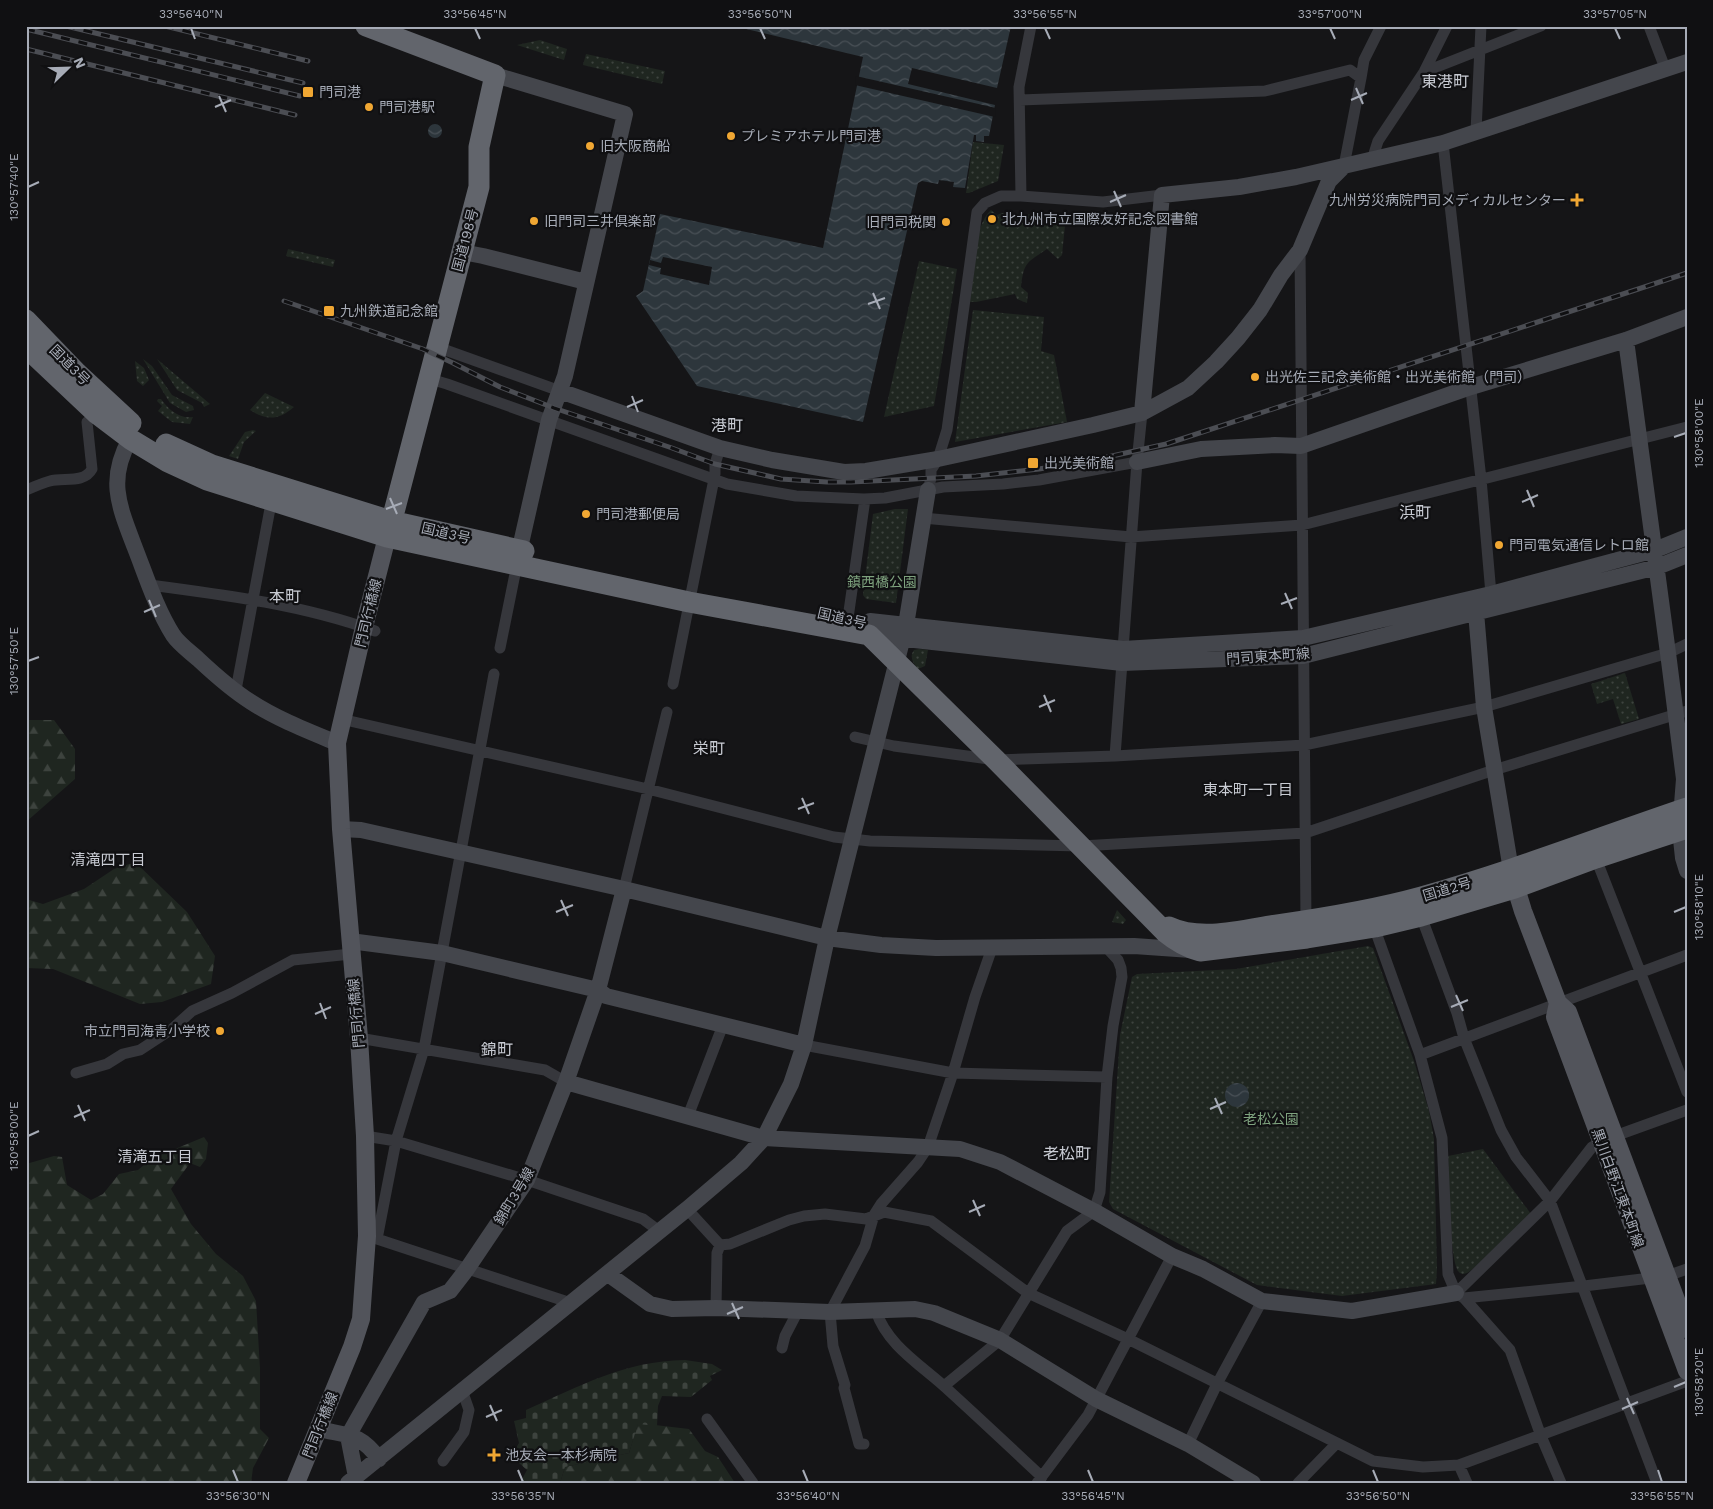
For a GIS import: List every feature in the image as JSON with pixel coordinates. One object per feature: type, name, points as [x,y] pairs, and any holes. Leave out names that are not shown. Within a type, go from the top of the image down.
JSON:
[{"type":"highway","points":[[366,26],[495,75]]},
{"type":"highway","name":"国道198号","points":[[389,529],[430,379],[479,186],[479,146],[495,75]]},
{"type":"highway","name":"国道3号","points":[[26,320],[126,420],[174,449],[273,492],[389,529],[691,595],[873,631]]},
{"type":"highway","name":"国道3号","points":[[26,347],[97,414],[130,439],[168,462],[207,480],[273,492]]},
{"type":"highway","name":"国道3号","points":[[691,595],[848,618],[873,631],[896,664],[996,760],[1174,940],[1190,948],[1199,943],[1182,932],[1161,924],[1148,913]]},
{"type":"highway","name":"国道2号","points":[[1199,943],[1245,930],[1306,921],[1420,916],[1592,850],[1684,828]]},
{"type":"highway","name":"国道2号","points":[[1199,943],[1307,938],[1368,919],[1383,906],[1513,879]]},
{"type":"main road","name":"門司行橋線","points":[[296,1483],[352,1347],[361,1319],[372,1238],[359,1038],[341,829],[337,743],[341,719],[370,629],[389,529]]},
{"type":"main road","name":"黒川白野江東本町線","points":[[1513,879],[1558,1003],[1555,1017],[1608,1139],[1659,1277],[1687,1371]]},
{"type":"main road","name":"黒川白野江東本町線","points":[[1659,1277],[1687,1328]]},
{"type":"street","points":[[1021,196],[1019,87],[1031,26]]},
{"type":"street","points":[[437,348],[720,448],[772,460],[844,472],[866,471],[938,459],[1142,413],[1188,388],[1216,362],[1260,310],[1300,250],[1329,181],[1344,166],[1364,60],[1381,26]]},
{"type":"street","points":[[1372,160],[1378,141],[1424,72],[1447,26]]},
{"type":"street","points":[[1476,131],[1481,26]]},
{"type":"street","points":[[1424,72],[1541,26]]},
{"type":"street","points":[[1649,26],[1665,68]]},
{"type":"street","points":[[352,1480],[608,1274],[741,1163],[764,1138],[791,1084],[804,1045],[827,938],[904,632],[931,470],[938,459],[947,430],[977,212],[985,203],[1001,196],[1103,202],[1239,186],[1296,177],[1443,143],[1687,62]]},
{"type":"street","points":[[1020,100],[1265,91],[1350,70],[1361,78]]},
{"type":"street","points":[[495,75],[625,114],[560,391],[550,420],[518,557],[500,648]]},
{"type":"street","points":[[1443,143],[1482,479],[1491,594],[1476,612],[1484,707],[1513,879]]},
{"type":"street","points":[[1115,756],[1137,462],[1162,195]]},
{"type":"street","points":[[1300,250],[1306,921]]},
{"type":"street","points":[[462,252],[586,282]]},
{"type":"street","points":[[430,379],[727,484],[796,496],[866,499],[884,498],[928,490],[1039,480],[1130,465],[1201,448],[1301,446],[1472,387],[1626,340],[1687,317]]},
{"type":"street","points":[[1626,340],[1668,653],[1681,713],[1687,871]]},
{"type":"street","points":[[26,490],[52,480],[82,478],[89,474],[92,469],[87,422],[97,414]]},
{"type":"street","points":[[922,518],[1132,536],[1302,525],[1687,427]]},
{"type":"street","points":[[130,439],[119,464],[116,479],[117,494],[125,521],[150,585],[166,620],[179,641],[216,676],[258,706],[290,723],[337,743]]},
{"type":"street","points":[[673,684],[714,478],[715,464],[720,448]]},
{"type":"street","points":[[236,690],[273,492]]},
{"type":"street","points":[[848,618],[866,499]]},
{"type":"street","name":"門司東本町線","points":[[1123,656],[1198,646],[1303,638],[1491,594],[1654,550],[1687,537]]},
{"type":"street","name":"門司東本町線","points":[[873,631],[904,632],[1123,656],[1303,656],[1657,567],[1687,555]]},
{"type":"street","points":[[150,585],[254,599],[370,629]]},
{"type":"street","points":[[855,737],[894,746],[996,760],[1304,746],[1484,707],[1668,653],[1687,644]]},
{"type":"street","points":[[494,674],[424,1049],[396,1142],[372,1238],[572,1303]]},
{"type":"street","points":[[624,889],[667,712]]},
{"type":"street","points":[[341,719],[648,789],[834,836],[880,841],[1081,846],[1305,833],[1494,770],[1681,713]]},
{"type":"street","points":[[341,829],[361,830],[624,889],[827,938],[881,945],[936,948],[1106,947],[1199,943]]},
{"type":"street","points":[[1592,850],[1642,973],[1687,1092]]},
{"type":"street","name":"錦町3号線","points":[[348,1436],[424,1302],[450,1291],[527,1180],[566,1082],[598,990],[624,889]]},
{"type":"street","points":[[1420,916],[1457,1013],[1464,1038],[1501,1130],[1516,1157],[1550,1201],[1584,1286],[1657,1483]]},
{"type":"street","points":[[1368,919],[1420,1055],[1442,1138],[1448,1274],[1460,1295],[1510,1350],[1541,1436],[1561,1483]]},
{"type":"street","points":[[1134,946],[1174,940]]},
{"type":"street","points":[[944,1386],[1000,1340],[1067,1231],[1094,1211],[1100,1192],[1107,1077],[1113,1026],[1122,976],[1118,960],[1106,947]]},
{"type":"street","points":[[76,1072],[107,1064],[123,1054],[140,1050],[172,1029],[192,1011],[232,993],[293,960],[351,948],[442,953],[598,990],[606,996],[804,1045],[953,1073],[1107,1077]]},
{"type":"street","points":[[864,1444],[859,1444],[844,1388],[845,1385],[833,1346],[830,1312],[865,1246],[874,1215],[884,1200],[907,1176],[928,1147],[992,948]]},
{"type":"street","points":[[1420,1055],[1687,955]]},
{"type":"street","points":[[688,1116],[723,1025]]},
{"type":"street","points":[[359,1038],[545,1070],[566,1082],[764,1138],[960,1149],[1000,1162],[1094,1211],[1172,1256],[1203,1269],[1262,1301],[1352,1311],[1460,1295],[1584,1286],[1659,1277],[1687,1269]]},
{"type":"street","points":[[1460,1295],[1550,1201],[1592,1146],[1687,1110]]},
{"type":"street","points":[[365,1136],[396,1142],[527,1180],[643,1219],[659,1231]]},
{"type":"street","points":[[687,1209],[720,1245]]},
{"type":"street","points":[[720,1245],[730,1244],[789,1220],[804,1216],[825,1214],[866,1219],[884,1212],[931,1221],[1028,1293],[1128,1339],[1372,1461],[1423,1467],[1459,1465],[1687,1381]]},
{"type":"street","points":[[716,1308],[717,1253],[720,1245]]},
{"type":"street","points":[[876,1311],[883,1325],[900,1349],[944,1386],[1039,1480],[1088,1415],[1172,1256]]},
{"type":"street","points":[[608,1274],[650,1304],[672,1309],[716,1308],[830,1312],[916,1309],[934,1313],[1000,1340],[1096,1399],[1188,1444],[1253,1483]]},
{"type":"street","points":[[1188,1444],[1217,1384],[1262,1301]]},
{"type":"street","points":[[782,1348],[785,1336],[798,1311]]},
{"type":"street","points":[[443,1461],[464,1432],[469,1410],[462,1390]]},
{"type":"street","points":[[707,1419],[753,1483]]},
{"type":"street","points":[[319,1429],[357,1437],[371,1448],[379,1459]]},
{"type":"street","points":[[348,1436],[352,1480]]},
{"type":"street","points":[[1298,1483],[1336,1444]]},
{"type":"street","points":[[1459,1465],[1466,1483]]},
{"type":"green space","points":[[540,40],[567,49],[564,60],[517,45]]},
{"type":"green space","points":[[586,54],[665,71],[662,84],[583,65]]},
{"type":"green space","points":[[973,142],[1004,145],[998,181],[966,193]]},
{"type":"green space","points":[[991,210],[997,215],[1002,213],[1066,216],[1062,255],[1058,259],[1047,249],[1031,260],[1025,267],[1021,287],[1028,293],[1027,303],[1017,299],[1015,294],[968,302],[972,267],[980,228]]},
{"type":"green space","points":[[288,249],[335,260],[333,267],[286,256]]},
{"type":"green space","points":[[919,261],[957,269],[934,406],[884,417]]},
{"type":"green space","points":[[973,310],[1044,317],[1041,351],[1054,355],[1067,422],[955,442]]},
{"type":"green space","points":[[143,359],[152,366],[172,395],[193,406],[194,410],[186,412],[170,403]]},
{"type":"green space","points":[[157,359],[210,404],[204,407],[202,403],[177,390]]},
{"type":"green space","points":[[135,361],[144,368],[149,380],[143,386],[137,381]]},
{"type":"green space","points":[[265,393],[294,407],[273,418],[256,414],[250,410]]},
{"type":"green space","points":[[161,399],[167,407],[179,415],[193,417],[190,424],[172,422],[158,411],[162,406],[157,401]]},
{"type":"green space","points":[[256,431],[244,442],[238,459],[229,456],[245,432]]},
{"type":"green space","name":"鎮西橋公園","points":[[895,509],[908,509],[896,603],[866,599],[863,595],[873,514]]},
{"type":"green space","points":[[914,650],[928,650],[925,666],[918,669],[913,662],[912,655]]},
{"type":"green space","points":[[1625,673],[1639,719],[1621,724],[1613,699],[1597,704],[1591,684]]},
{"type":"green space","points":[[26,720],[54,720],[75,749],[75,779],[26,822]]},
{"type":"green space","points":[[135,862],[187,912],[215,956],[211,984],[162,1002],[140,1004],[53,969],[26,968],[26,899],[43,904],[84,889],[114,869]]},
{"type":"green space","points":[[1117,910],[1126,920],[1123,924],[1112,922]]},
{"type":"green space","name":"老松公園","points":[[1368,946],[1373,948],[1414,1061],[1429,1111],[1434,1139],[1436,1284],[1342,1296],[1257,1285],[1113,1209],[1109,1202],[1120,1035],[1132,977],[1137,974],[1236,969]]},
{"type":"green space","points":[[204,1137],[208,1143],[206,1159],[200,1167],[190,1163],[171,1189],[191,1224],[216,1254],[243,1276],[256,1301],[260,1368],[260,1429],[269,1438],[253,1468],[251,1483],[26,1483],[26,1164],[54,1156],[62,1157],[67,1185],[91,1200],[103,1194],[119,1174],[138,1170],[151,1159]]},
{"type":"green space","points":[[1483,1149],[1531,1214],[1474,1268],[1462,1274],[1456,1267],[1452,1238],[1448,1156]]},
{"type":"green space","points":[[685,1360],[712,1364],[722,1370],[710,1376],[712,1380],[691,1397],[662,1396],[658,1406],[657,1426],[638,1424],[629,1453],[565,1467],[560,1483],[520,1483],[527,1470],[511,1456],[519,1443],[514,1421],[526,1418],[526,1410],[603,1376],[622,1370],[663,1361]]},
{"type":"green space","points":[[638,1423],[689,1429],[705,1451],[718,1457],[735,1483],[560,1483],[565,1467],[629,1453]]},
{"type":"water","points":[[734,26],[1011,26],[997,88],[912,68],[908,84],[995,105],[989,136],[984,136],[984,142],[976,141],[976,135],[974,135],[965,188],[953,187],[954,182],[939,180],[938,184],[922,181],[918,183],[863,422],[697,386],[636,296],[643,291],[660,214],[823,248],[863,57]]},
{"type":"water","points":[[432,124],[438,124],[442,131],[438,138],[432,138],[428,134],[428,128]]},
{"type":"water","points":[[1237,1083],[1242,1084],[1248,1090],[1248,1100],[1242,1106],[1237,1107],[1232,1106],[1226,1100],[1225,1095],[1226,1090],[1232,1084]]},
{"type":"pier","points":[[856,76],[996,108],[995,117],[855,85]]},
{"type":"pier","points":[[663,257],[712,267],[709,285],[660,274],[661,268],[649,265],[650,260],[661,263]]},
{"type":"railway","points":[[66,26],[303,83]]},
{"type":"railway","points":[[165,26],[308,61]]},
{"type":"railway","points":[[26,29],[300,96]]},
{"type":"railway","points":[[26,49],[295,115]]},
{"type":"railway","points":[[284,301],[423,349],[500,387],[554,408],[715,464],[781,479],[851,482],[976,476],[1039,469],[1094,460],[1166,444],[1687,273]]},
{"type":"place","name":"門司港","points":[[308,92]]},
{"type":"place","name":"門司港駅","points":[[369,107]]},
{"type":"place","name":"プレミアホテル門司港","points":[[731,136]]},
{"type":"place","name":"旧大阪商船","points":[[590,146]]},
{"type":"place","name":"九州労災病院門司メディカルセンター","points":[[1577,200]]},
{"type":"place","name":"北九州市立国際友好記念図書館","points":[[992,219]]},
{"type":"place","name":"旧門司三井倶楽部","points":[[534,221]]},
{"type":"place","name":"旧門司税関","points":[[946,222]]},
{"type":"place","name":"九州鉄道記念館","points":[[329,311]]},
{"type":"place","name":"出光佐三記念美術館・出光美術館（門司）","points":[[1255,377]]},
{"type":"place","name":"出光美術館","points":[[1033,463]]},
{"type":"place","name":"門司港郵便局","points":[[586,514]]},
{"type":"place","name":"門司電気通信レトロ館","points":[[1499,545]]},
{"type":"place","name":"市立門司海青小学校","points":[[220,1031]]},
{"type":"place","name":"池友会一本杉病院","points":[[494,1455]]},
{"type":"district","name":"東港町","points":[[1445,81]]},
{"type":"district","name":"港町","points":[[727,425]]},
{"type":"district","name":"浜町","points":[[1415,512]]},
{"type":"district","name":"本町","points":[[285,596]]},
{"type":"district","name":"栄町","points":[[709,748]]},
{"type":"district","name":"東本町一丁目","points":[[1248,790]]},
{"type":"district","name":"清滝四丁目","points":[[108,860]]},
{"type":"district","name":"錦町","points":[[497,1049]]},
{"type":"district","name":"老松町","points":[[1067,1153]]},
{"type":"district","name":"清滝五丁目","points":[[155,1157]]}]
